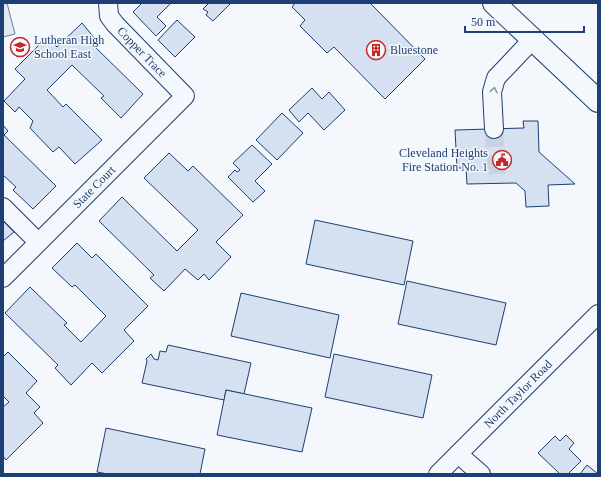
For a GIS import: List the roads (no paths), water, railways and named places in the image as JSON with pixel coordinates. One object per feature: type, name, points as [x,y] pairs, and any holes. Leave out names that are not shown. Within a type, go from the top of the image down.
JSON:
[{"type":"main road","points":[[494,3],[598,101]]},
{"type":"street","name":"Copper Trace","points":[[108,3],[109,16],[115,24],[185,96]]},
{"type":"street","points":[[494,129],[492,92],[496,78],[533,39]]},
{"type":"street","name":"State Court","points":[[3,278],[185,96]]},
{"type":"street","points":[[3,207],[38,242]]},
{"type":"street","name":"North Taylor Road","points":[[438,474],[598,314]]},
{"type":"street","points":[[458,454],[481,474]]},
{"type":"tunnel","points":[[494,129],[497,183]]},
{"type":"place","name":"Lutheran High School East","points":[[20,47]]},
{"type":"place","name":"Bluestone","points":[[376,50]]},
{"type":"place","name":"Cleveland Heights Fire Station No. 1","points":[[502,160]]}]
